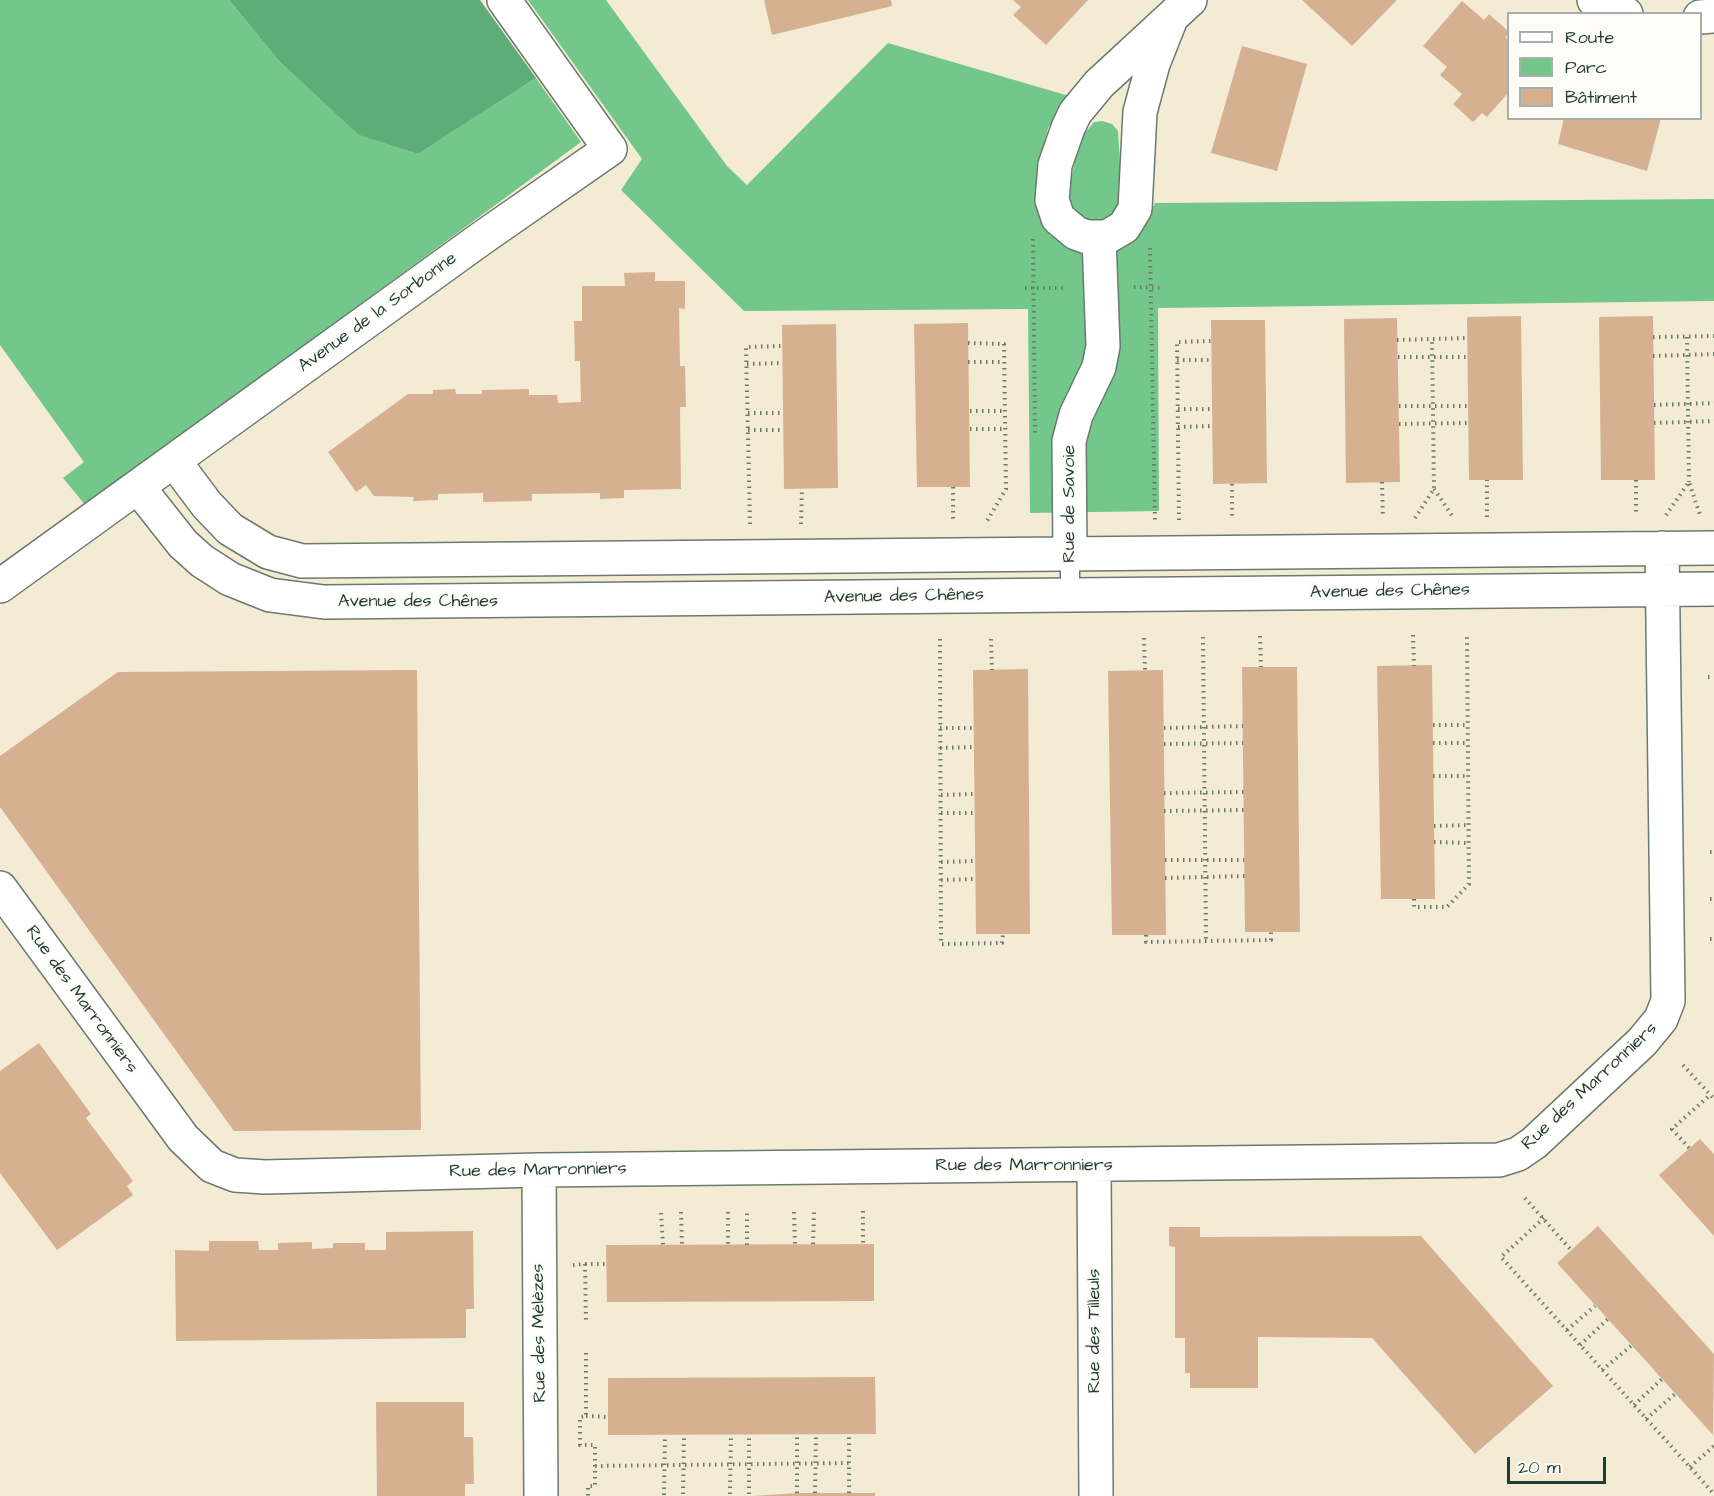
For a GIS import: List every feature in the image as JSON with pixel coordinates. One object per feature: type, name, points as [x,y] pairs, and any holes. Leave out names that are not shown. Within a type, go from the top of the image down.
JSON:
[{"type":"street","name":"Avenue de la Sorbonne","points":[[0,586],[482,238],[610,149],[504,0]]},
{"type":"street","points":[[1594,0],[1621,12]]},
{"type":"street","points":[[1180,11],[1153,64],[1140,112],[1135,209],[1124,227],[1116,233],[1099,238],[1087,237],[1065,227],[1053,209],[1052,194],[1060,145],[1075,113],[1099,84],[1180,11]]},
{"type":"street","name":"Rue de Savoie","points":[[1070,553],[1070,441],[1076,415],[1099,367],[1103,346],[1099,238]]},
{"type":"street","points":[[174,461],[207,505],[230,529],[268,552],[302,561],[1714,548]]},
{"type":"street","name":"Avenue des Chênes","points":[[138,487],[183,544],[202,561],[248,588],[293,599],[363,603],[1714,589]]},
{"type":"street","name":"Rue des Marronniers","points":[[0,888],[177,1131],[200,1158],[212,1166],[235,1175],[265,1177],[539,1170],[1477,1162],[1508,1158],[1534,1143],[1650,1035],[1661,1019],[1668,990],[1662,549]]},
{"type":"street","name":"Rue des Tilleuls","points":[[1094,1166],[1096,1496]]},
{"type":"street","name":"Rue des Mélèzes","points":[[539,1170],[542,1496]]},
{"type":"lane","name":"Rue de Savoie","points":[[1070,553],[1070,596]]},
{"type":"path","name":"Rue de Savoie","points":[[1033,236],[1035,442]]},
{"type":"path","points":[[1150,245],[1155,521]]},
{"type":"path","points":[[1653,338],[1714,336]]},
{"type":"path","points":[[1398,340],[1467,338]]},
{"type":"path","points":[[1688,338],[1689,482],[1700,515]]},
{"type":"path","points":[[1416,518],[1434,489],[1432,339]]},
{"type":"path","points":[[1179,520],[1177,342],[1211,341]]},
{"type":"path","points":[[968,343],[1004,344],[1006,489],[986,522]]},
{"type":"path","points":[[750,525],[746,346],[782,346]]},
{"type":"path","points":[[1653,356],[1714,354]]},
{"type":"path","points":[[1398,357],[1468,357]]},
{"type":"path","points":[[1177,360],[1212,360]]},
{"type":"path","points":[[968,362],[1004,362]]},
{"type":"path","points":[[747,364],[782,363]]},
{"type":"path","points":[[1654,405],[1714,403]]},
{"type":"path","points":[[1399,406],[1468,406]]},
{"type":"path","points":[[1178,409],[1212,409]]},
{"type":"path","points":[[970,411],[1004,411]]},
{"type":"path","points":[[748,413],[783,413]]},
{"type":"path","points":[[1654,423],[1714,421]]},
{"type":"path","points":[[1399,424],[1468,423]]},
{"type":"path","points":[[1178,427],[1213,426]]},
{"type":"path","points":[[970,429],[1005,429]]},
{"type":"path","points":[[748,430],[784,430]]},
{"type":"path","points":[[1487,480],[1487,517]]},
{"type":"path","points":[[1636,480],[1636,516]]},
{"type":"path","points":[[1382,482],[1383,518]]},
{"type":"path","points":[[1666,516],[1689,482]]},
{"type":"path","points":[[1232,484],[1232,520]]},
{"type":"path","points":[[953,487],[953,522]]},
{"type":"path","points":[[801,524],[802,488]]},
{"type":"path","points":[[1434,489],[1453,517]]},
{"type":"path","points":[[1414,899],[1414,907],[1446,907],[1469,884],[1467,634]]},
{"type":"path","points":[[1413,635],[1414,666]]},
{"type":"path","points":[[1260,636],[1261,667]]},
{"type":"path","points":[[1203,637],[1206,941]]},
{"type":"path","points":[[1144,638],[1145,670]]},
{"type":"path","points":[[940,639],[941,944],[1002,943],[1003,934]]},
{"type":"path","points":[[991,639],[992,670]]},
{"type":"path","points":[[1708,677],[1714,677]]},
{"type":"path","points":[[1433,725],[1467,725]]},
{"type":"path","points":[[1164,728],[1243,726]]},
{"type":"path","points":[[940,728],[974,728]]},
{"type":"path","points":[[1164,744],[1243,743]]},
{"type":"path","points":[[1433,743],[1468,743]]},
{"type":"path","points":[[940,748],[974,747]]},
{"type":"path","points":[[1433,776],[1468,777]]},
{"type":"path","points":[[1164,793],[1244,792]]},
{"type":"path","points":[[941,795],[975,794]]},
{"type":"path","points":[[1164,811],[1244,810]]},
{"type":"path","points":[[941,813],[975,813]]},
{"type":"path","points":[[1434,826],[1468,825]]},
{"type":"path","points":[[1434,842],[1468,843]]},
{"type":"path","points":[[1165,860],[1245,860]]},
{"type":"path","points":[[941,862],[975,861]]},
{"type":"path","points":[[1165,878],[1245,876]]},
{"type":"path","points":[[941,880],[975,879]]},
{"type":"path","points":[[1146,935],[1146,942],[1271,940],[1271,932]]},
{"type":"path","points":[[1683,1065],[1714,1099]]},
{"type":"path","points":[[1689,1148],[1672,1129],[1710,1095]]},
{"type":"path","points":[[1525,1198],[1571,1250]]},
{"type":"path","points":[[863,1211],[863,1244]]},
{"type":"path","points":[[681,1212],[682,1245]]},
{"type":"path","points":[[728,1212],[728,1245]]},
{"type":"path","points":[[747,1212],[747,1245]]},
{"type":"path","points":[[794,1212],[795,1244]]},
{"type":"path","points":[[813,1244],[814,1212]]},
{"type":"path","points":[[662,1213],[663,1245]]},
{"type":"path","points":[[1544,1218],[1501,1257],[1714,1494]]},
{"type":"path","points":[[585,1264],[586,1322]]},
{"type":"path","points":[[568,1265],[607,1264]]},
{"type":"path","points":[[1567,1330],[1596,1306]]},
{"type":"path","points":[[1580,1345],[1608,1319]]},
{"type":"path","points":[[1602,1370],[1631,1346]]},
{"type":"path","points":[[586,1353],[586,1416]]},
{"type":"path","points":[[1634,1405],[1662,1379]]},
{"type":"path","points":[[1646,1419],[1675,1394]]},
{"type":"path","points":[[588,1496],[588,1486],[594,1486],[595,1445],[580,1444],[580,1417],[608,1417]]},
{"type":"path","points":[[797,1434],[797,1494]]},
{"type":"path","points":[[815,1493],[816,1434]]},
{"type":"path","points":[[849,1434],[849,1493]]},
{"type":"path","points":[[664,1494],[665,1435]]},
{"type":"path","points":[[683,1494],[684,1435]]},
{"type":"path","points":[[730,1494],[731,1435]]},
{"type":"path","points":[[749,1435],[749,1494]]},
{"type":"path","points":[[1690,1467],[1714,1446]]},
{"type":"path","points":[[595,1466],[849,1463]]},
{"type":"green space","points":[[0,0],[229,0],[279,61],[360,135],[418,154],[536,78],[581,142],[86,506],[63,478],[84,462],[0,345]]},
{"type":"green space","points":[[229,0],[480,0],[536,78],[418,154],[359,135],[279,61]]},
{"type":"green space","points":[[528,0],[606,0],[727,166],[747,185],[888,43],[1069,96],[1048,128],[1038,168],[1034,202],[1047,231],[1070,248],[1133,239],[1142,230],[1155,203],[1714,199],[1714,301],[1158,308],[1159,511],[1030,513],[1028,309],[744,311],[621,190],[642,159]]},
{"type":"green space","points":[[1102,121],[1112,124],[1118,131],[1122,192],[1120,206],[1114,215],[1095,223],[1082,219],[1073,211],[1068,193],[1080,139],[1094,122]]},
{"type":"building","points":[[764,0],[891,0],[892,6],[772,35]]},
{"type":"building","points":[[1013,0],[1088,0],[1046,45],[1013,15],[1021,7]]},
{"type":"building","points":[[1302,0],[1397,0],[1352,46]]},
{"type":"building","points":[[1462,1],[1484,20],[1489,14],[1507,30],[1507,94],[1487,117],[1482,113],[1473,122],[1453,104],[1462,94],[1440,75],[1447,67],[1423,46]]},
{"type":"building","points":[[1242,46],[1307,64],[1277,171],[1211,153]]},
{"type":"building","points":[[1564,120],[1660,120],[1647,171],[1558,144]]},
{"type":"building","points":[[655,272],[655,281],[685,281],[685,309],[679,308],[680,366],[685,366],[686,407],[680,407],[681,489],[624,490],[624,498],[600,499],[600,493],[532,494],[532,501],[483,502],[483,493],[438,494],[438,500],[413,501],[414,497],[374,496],[366,485],[356,492],[328,452],[408,394],[433,394],[433,390],[455,389],[456,394],[482,394],[482,390],[529,389],[529,395],[557,395],[558,403],[581,402],[580,361],[575,361],[574,321],[582,321],[582,286],[625,286],[624,273]]},
{"type":"building","points":[[1521,316],[1523,480],[1469,480],[1467,317]]},
{"type":"building","points":[[1653,316],[1655,480],[1601,480],[1599,317]]},
{"type":"building","points":[[1397,318],[1400,482],[1346,483],[1344,319]]},
{"type":"building","points":[[1211,320],[1265,320],[1267,483],[1213,484]]},
{"type":"building","points":[[968,323],[970,487],[917,487],[914,324]]},
{"type":"building","points":[[836,324],[838,488],[784,489],[782,325]]},
{"type":"building","points":[[1432,665],[1435,899],[1381,899],[1377,666]]},
{"type":"building","points":[[1242,667],[1297,667],[1300,932],[1245,932]]},
{"type":"building","points":[[1028,669],[1030,934],[976,934],[973,670]]},
{"type":"building","points":[[417,670],[421,1130],[234,1131],[0,807],[0,756],[118,672]]},
{"type":"building","points":[[1163,670],[1166,935],[1112,935],[1108,671]]},
{"type":"building","points":[[39,1043],[91,1114],[86,1118],[133,1181],[127,1186],[133,1195],[57,1250],[0,1173],[0,1071]]},
{"type":"building","points":[[1700,1139],[1714,1154],[1714,1236],[1659,1175]]},
{"type":"building","points":[[1598,1226],[1714,1354],[1713,1435],[1557,1263]]},
{"type":"building","points":[[1169,1227],[1200,1227],[1200,1237],[1421,1236],[1553,1386],[1475,1454],[1372,1338],[1258,1337],[1258,1388],[1190,1388],[1190,1373],[1185,1373],[1185,1338],[1175,1338],[1175,1247],[1169,1246]]},
{"type":"building","points":[[473,1231],[474,1309],[466,1309],[466,1338],[176,1341],[175,1250],[209,1251],[209,1241],[258,1241],[259,1250],[278,1250],[278,1243],[312,1242],[312,1249],[333,1248],[333,1243],[365,1243],[365,1250],[386,1250],[386,1232]]},
{"type":"building","points":[[874,1244],[874,1301],[607,1302],[606,1245]]},
{"type":"building","points":[[875,1377],[876,1434],[608,1435],[608,1378]]},
{"type":"building","points":[[376,1402],[464,1402],[464,1437],[473,1437],[474,1484],[465,1484],[465,1496],[377,1496]]},
{"type":"building","points":[[797,1493],[875,1493],[875,1496],[754,1496]]}]
